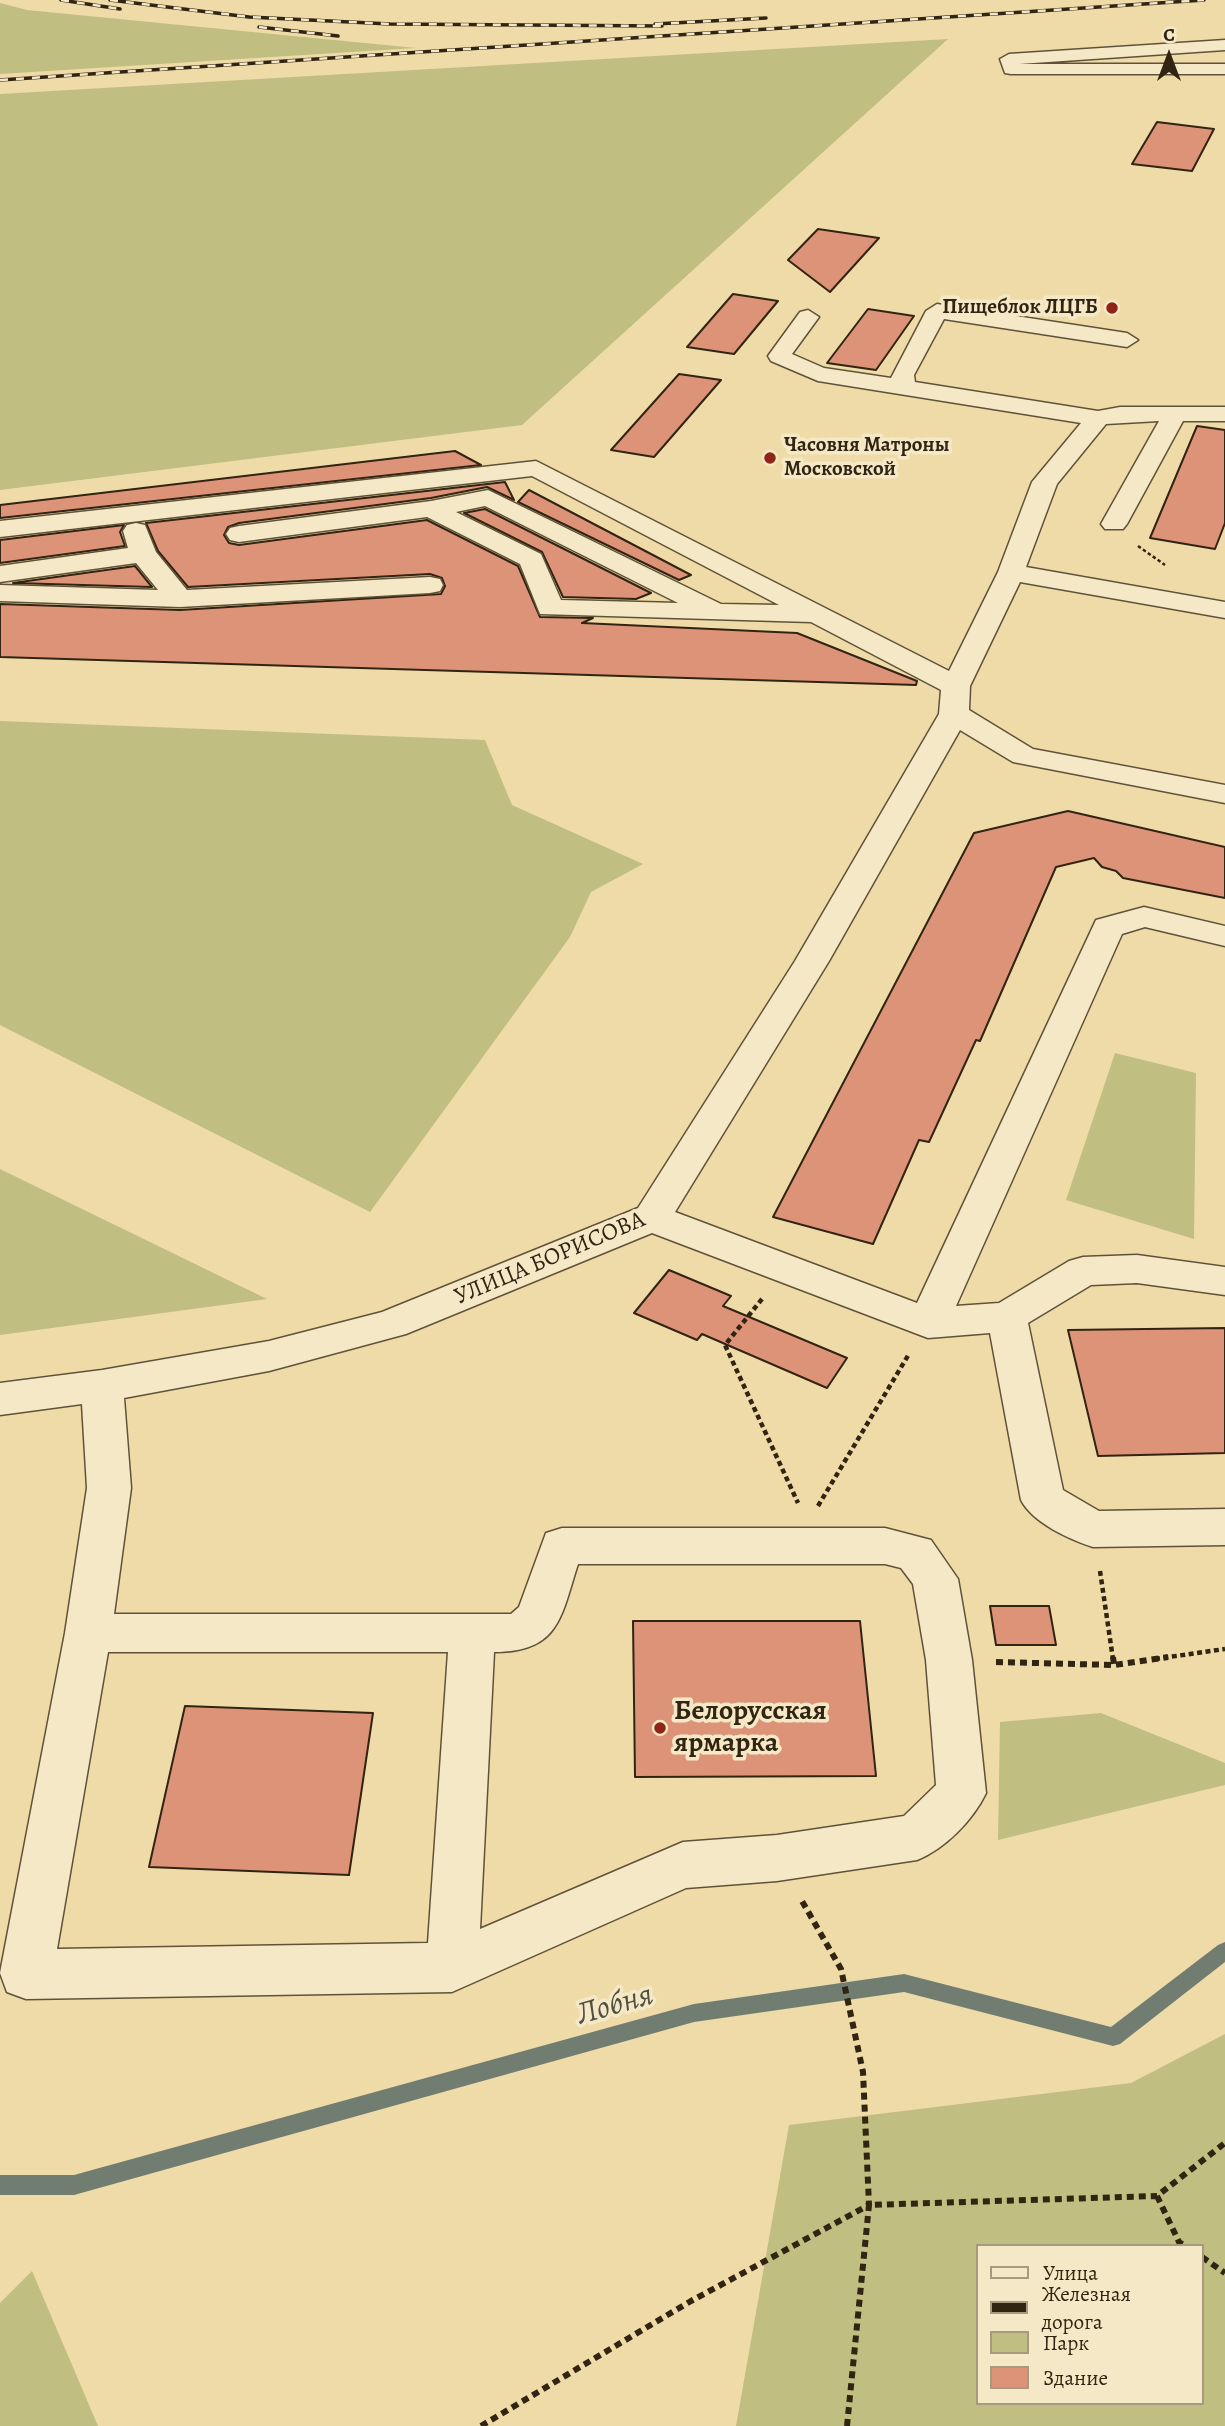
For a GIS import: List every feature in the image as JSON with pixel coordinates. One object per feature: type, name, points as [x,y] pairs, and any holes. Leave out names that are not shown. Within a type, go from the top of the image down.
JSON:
[{"type":"street","points":[[1225,46],[1009,59],[1011,69],[1225,69]]},
{"type":"street","points":[[904,386],[902,375],[937,311],[1127,340]]},
{"type":"street","points":[[808,317],[779,356],[818,374],[1098,418],[1225,414]]},
{"type":"street","points":[[1114,524],[1175,414]]},
{"type":"street","name":"УЛИЦА БОРИСОВА","points":[[0,1399],[102,1386],[269,1356],[392,1324],[652,1218],[812,961],[955,700],[1011,572],[1045,482],[1098,418]]},
{"type":"street","points":[[0,529],[536,468],[818,615],[955,700],[1024,756],[1225,794]]},
{"type":"street","points":[[239,534],[431,509],[488,498],[719,613]]},
{"type":"street","points":[[431,509],[532,560],[550,608],[818,615]]},
{"type":"street","points":[[131,512],[143,554],[180,600]]},
{"type":"street","points":[[0,574],[143,554]]},
{"type":"street","points":[[1011,572],[1225,610]]},
{"type":"street","points":[[0,593],[180,600],[430,585]]},
{"type":"street","points":[[928,1323],[1108,927],[1144,918],[1225,936]]},
{"type":"street","points":[[652,1218],[928,1323],[1007,1317],[1083,1271],[1137,1269],[1225,1281]]},
{"type":"street","points":[[1007,1317],[1043,1500],[1093,1529],[1225,1527]]},
{"type":"street","points":[[88,1633],[513,1633],[531,1626],[539,1615],[562,1546],[808,1534],[885,1546],[915,1553],[935,1579],[949,1660],[961,1793],[917,1837],[778,1858],[683,1864],[453,1967],[26,1974],[88,1633],[109,1488],[102,1386]]},
{"type":"street","points":[[453,1967],[472,1634]]},
{"type":"path","points":[[786,1269],[726,1345],[808,1534]]},
{"type":"path","points":[[808,1534],[928,1323]]},
{"type":"path","points":[[1093,1529],[1114,1665]]},
{"type":"path","points":[[949,1660],[1114,1665],[1225,1649]]},
{"type":"path","points":[[778,1858],[841,1969],[849,2019],[863,2072],[869,2205],[847,2426]]},
{"type":"path","points":[[481,2426],[691,2301],[869,2205],[1157,2196],[1225,2143]]},
{"type":"path","points":[[1157,2196],[1182,2244]]},
{"type":"path","points":[[1204,2258],[1225,2273]]},
{"type":"green space","points":[[0,3],[27,10],[416,48],[0,74]]},
{"type":"green space","points":[[948,39],[522,425],[0,490],[0,94]]},
{"type":"green space","points":[[0,721],[485,740],[512,805],[643,864],[591,892],[570,937],[370,1212],[0,1025]]},
{"type":"green space","points":[[1115,1053],[1196,1073],[1194,1239],[1066,1200]]},
{"type":"green space","points":[[0,1169],[267,1299],[0,1335]]},
{"type":"green space","points":[[1101,1713],[1225,1763],[1225,1785],[998,1840],[1000,1722]]},
{"type":"green space","points":[[1225,2034],[1225,2426],[736,2426],[789,2125],[1131,2083]]},
{"type":"green space","points":[[32,2271],[98,2426],[0,2426],[0,2303]]},
{"type":"building","points":[[1157,122],[1214,129],[1192,171],[1132,164]]},
{"type":"building","points":[[818,229],[879,238],[830,292],[788,260]]},
{"type":"building","points":[[733,294],[778,301],[734,354],[687,347]]},
{"type":"building","points":[[868,309],[914,316],[876,370],[827,363]]},
{"type":"building","points":[[679,374],[721,380],[654,457],[611,450]]},
{"type":"building","points":[[1197,426],[1225,430],[1225,523],[1215,549],[1150,538]]},
{"type":"building","points":[[455,451],[481,465],[0,518],[0,505]]},
{"type":"building","points":[[505,482],[514,500],[487,487],[431,498],[239,523],[228,527],[224,535],[229,543],[239,545],[427,520],[518,566],[540,617],[593,618],[582,623],[797,633],[917,681],[916,685],[0,657],[0,604],[180,610],[441,594],[445,586],[442,578],[430,574],[188,587],[158,551],[146,523]]},
{"type":"building","points":[[529,490],[691,575],[679,580],[518,502]]},
{"type":"building","points":[[485,509],[651,593],[636,599],[563,597],[542,552],[464,513]]},
{"type":"building","points":[[124,525],[120,532],[125,546],[0,563],[0,540]]},
{"type":"building","points":[[135,566],[152,587],[13,583]]},
{"type":"building","points":[[1068,811],[1225,847],[1225,898],[1123,878],[1116,871],[1102,867],[1094,858],[1056,867],[980,1041],[976,1040],[929,1142],[919,1140],[873,1244],[773,1217],[974,833]]},
{"type":"building","points":[[669,1270],[731,1296],[723,1306],[847,1358],[827,1388],[702,1334],[697,1340],[634,1313]]},
{"type":"building","points":[[1225,1328],[1225,1453],[1098,1456],[1068,1330]]},
{"type":"building","points":[[990,1606],[1049,1606],[1056,1645],[996,1645]]},
{"type":"building","points":[[633,1621],[860,1621],[876,1776],[635,1777]]},
{"type":"building","points":[[185,1706],[373,1713],[349,1875],[149,1867]]},
{"type":"waterway","name":"Лобня","points":[[0,2185],[74,2185],[694,2013],[904,1983],[1113,2037],[1225,1951]]},
{"type":"railway","points":[[61,0],[120,9]]},
{"type":"railway","points":[[110,0],[249,17],[390,24],[662,26]]},
{"type":"railway","points":[[0,80],[1204,0]]},
{"type":"railway","points":[[655,24],[766,18]]},
{"type":"railway","points":[[259,27],[338,36]]},
{"type":"place","name":"Пищеблок ЛЦГБ","points":[[1112,308]]},
{"type":"place","name":"Часовня Матроны Московской","points":[[770,458]]},
{"type":"place","name":"Белорусская ярмарка","points":[[660,1728]]}]
